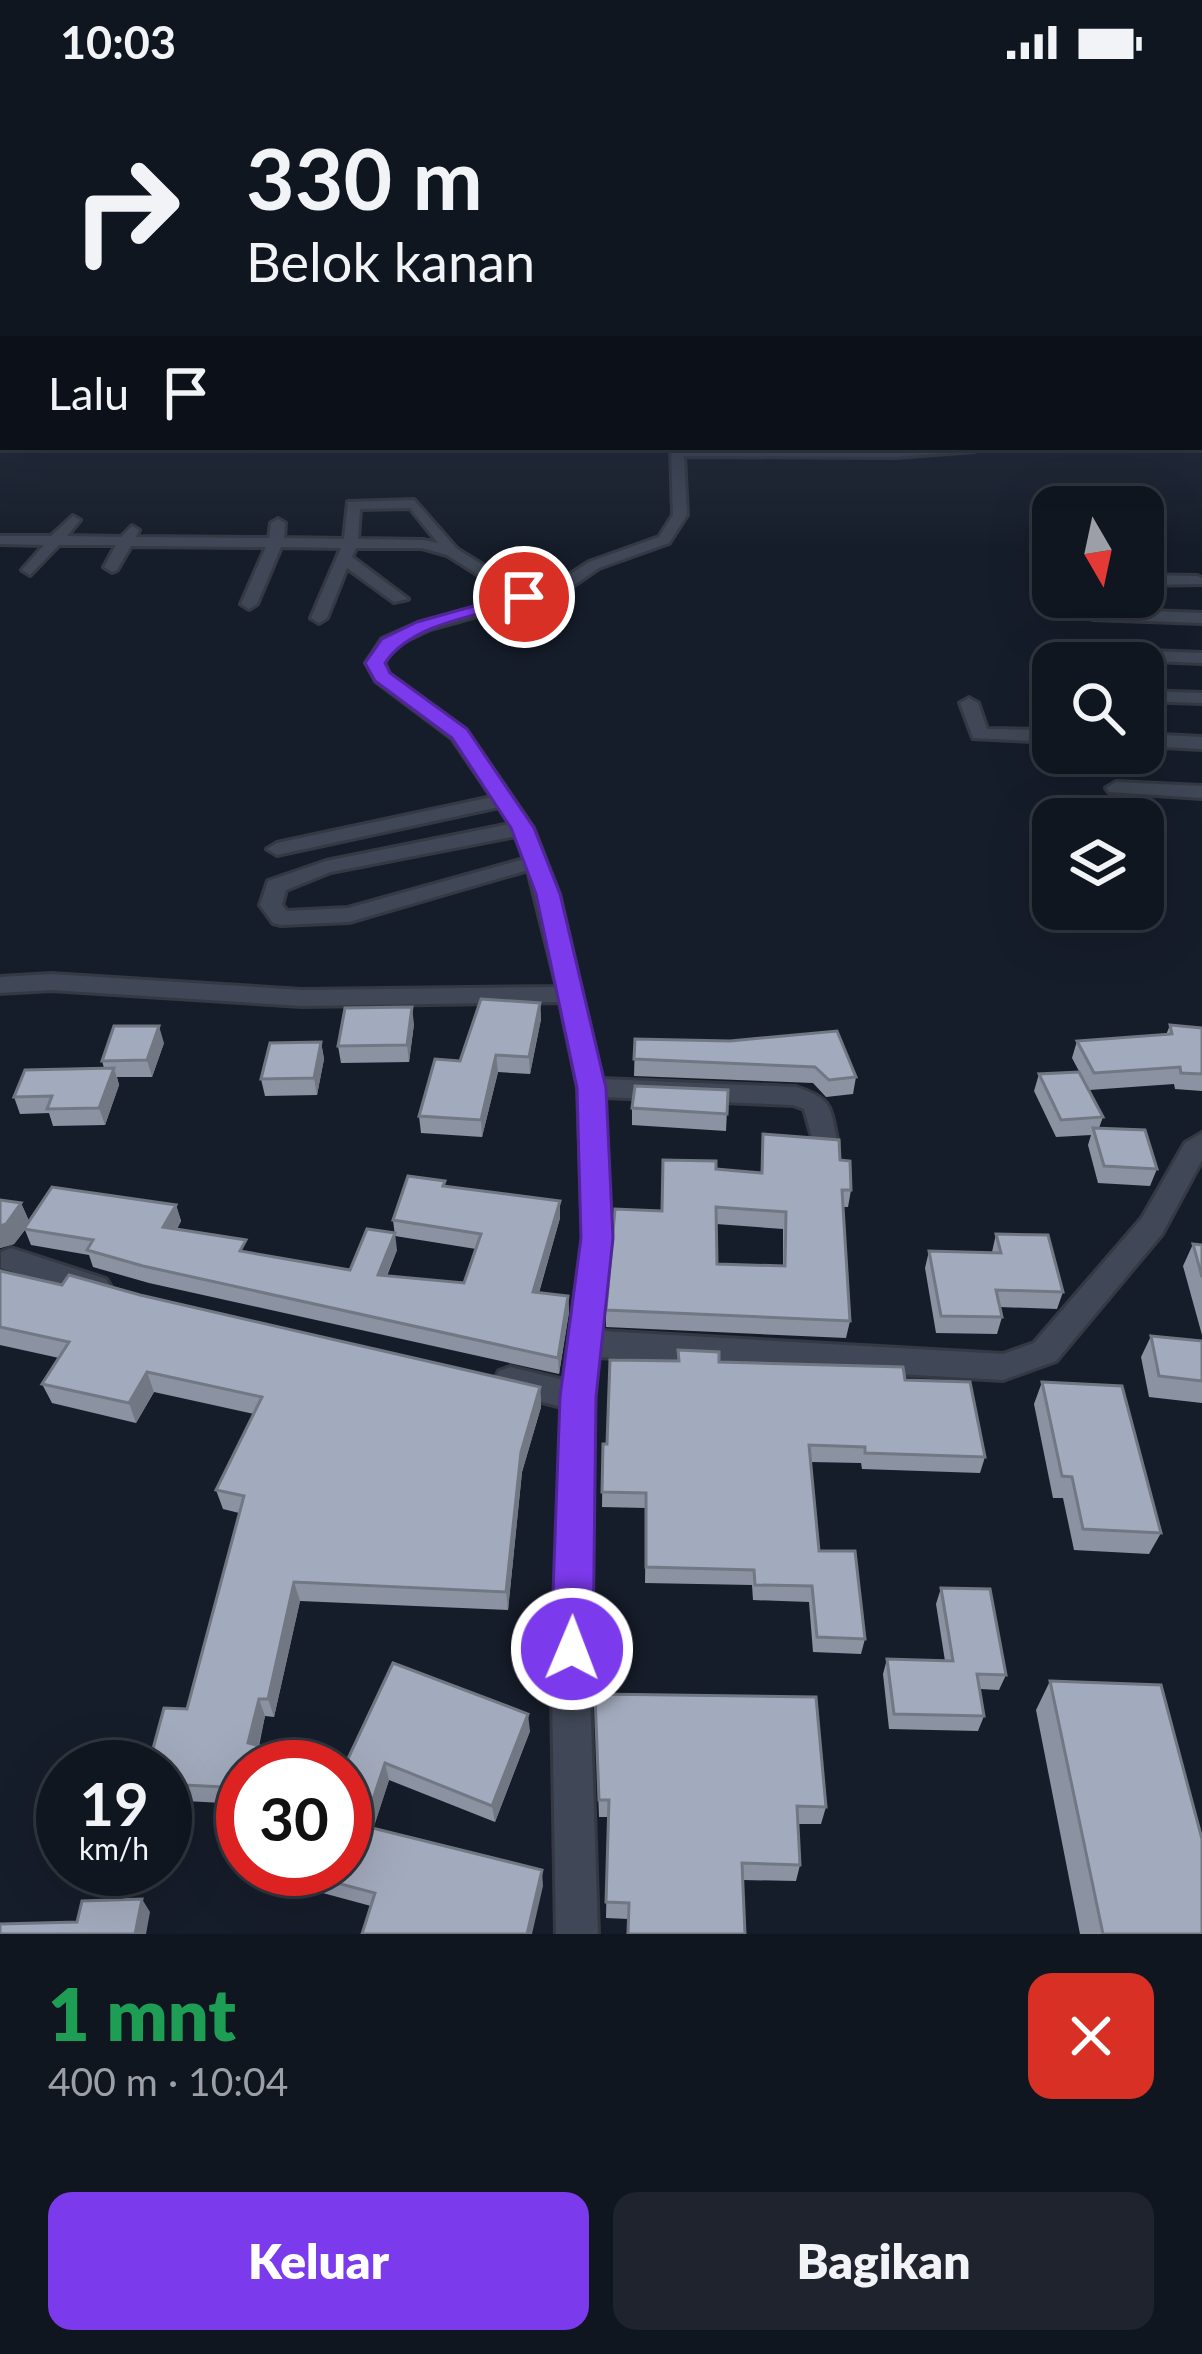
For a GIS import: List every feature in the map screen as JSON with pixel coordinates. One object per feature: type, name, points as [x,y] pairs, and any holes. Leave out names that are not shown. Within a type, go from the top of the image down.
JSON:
[{"type":"street","points":[[577,1934],[571,1691],[578,1397],[598,1221],[591,1088],[548,894],[523,828],[459,734],[382,677],[375,663],[388,644],[424,626],[558,589],[594,565],[664,541],[680,515],[678,450]]},
{"type":"street","points":[[732,450],[935,450]]},
{"type":"street","points":[[320,618],[351,541],[353,505],[409,502],[452,552]]},
{"type":"street","points":[[30,569],[73,520]]},
{"type":"street","points":[[187,560],[205,522]]},
{"type":"street","points":[[112,567],[137,523]]},
{"type":"street","points":[[0,540],[198,540],[277,532],[423,544],[452,552],[524,597]]},
{"type":"street","points":[[248,604],[277,532]]},
{"type":"street","points":[[344,558],[400,599]]},
{"type":"street","points":[[1164,581],[1200,584]]},
{"type":"street","points":[[1164,617],[1202,618]]},
{"type":"street","points":[[1164,656],[1202,658]]},
{"type":"street","points":[[1164,697],[1202,698]]},
{"type":"street","points":[[969,703],[980,734],[1032,735]]},
{"type":"street","points":[[1164,741],[1202,743]]},
{"type":"street","points":[[1116,788],[1202,792]]},
{"type":"street","points":[[278,849],[504,800]]},
{"type":"street","points":[[523,828],[326,867],[276,886],[271,905],[281,919],[336,917],[473,883],[535,862]]},
{"type":"street","points":[[0,985],[51,982],[302,998],[570,994]]},
{"type":"street","points":[[591,1088],[796,1096],[816,1103],[825,1144]]},
{"type":"street","points":[[586,1343],[1004,1367],[1046,1352],[1151,1226],[1202,1143]]},
{"type":"street","points":[[11,1260],[125,1294]]},
{"type":"street","points":[[488,1376],[578,1397]]},
{"type":"building","points":[[481,999],[540,1003],[529,1057],[496,1055],[481,1120],[419,1116],[435,1059],[460,1061]]},
{"type":"building","points":[[412,1007],[407,1045],[338,1046],[345,1008]]},
{"type":"building","points":[[1170,1025],[1202,1028],[1202,1074],[1181,1073],[1180,1067],[1094,1073],[1077,1041],[1172,1034]]},
{"type":"building","points":[[114,1026],[159,1026],[147,1060],[102,1061]]},
{"type":"building","points":[[837,1031],[856,1077],[829,1080],[815,1067],[634,1059],[635,1039],[730,1041]]},
{"type":"building","points":[[321,1042],[314,1078],[261,1079],[270,1043]]},
{"type":"building","points":[[114,1068],[99,1108],[47,1109],[52,1096],[14,1097],[25,1070]]},
{"type":"building","points":[[1079,1072],[1103,1117],[1061,1120],[1039,1074]]},
{"type":"building","points":[[635,1086],[728,1090],[727,1114],[632,1108]]},
{"type":"building","points":[[1093,1128],[1145,1130],[1157,1169],[1104,1166]]},
{"type":"building","points":[[763,1134],[839,1140],[840,1160],[850,1161],[851,1190],[842,1190],[850,1321],[606,1310],[615,1209],[662,1211],[663,1160],[716,1161],[716,1169],[762,1173]],"holes":[[[716,1207],[786,1212],[785,1266],[717,1264]]]},
{"type":"building","points":[[408,1176],[445,1181],[443,1186],[560,1201],[533,1292],[568,1296],[558,1358],[143,1266],[87,1250],[93,1240],[24,1229],[52,1187],[176,1205],[163,1227],[246,1240],[240,1251],[350,1270],[367,1229],[395,1233],[378,1275],[464,1283],[481,1234],[393,1220]]},
{"type":"building","points":[[0,1200],[21,1203],[0,1226]]},
{"type":"building","points":[[996,1234],[1048,1235],[1063,1292],[996,1290],[1002,1317],[941,1316],[929,1251],[1001,1253]]},
{"type":"building","points":[[1193,1244],[1202,1245],[1202,1277]]},
{"type":"building","points":[[0,1271],[62,1285],[69,1275],[540,1387],[521,1452],[506,1592],[294,1582],[268,1699],[259,1699],[249,1740],[216,1740],[216,1787],[192,1785],[192,1740],[155,1740],[164,1708],[187,1709],[244,1496],[216,1490],[262,1397],[147,1372],[129,1403],[42,1384],[69,1342],[0,1327]]},
{"type":"building","points":[[1151,1336],[1202,1341],[1202,1381],[1159,1376]]},
{"type":"building","points":[[678,1350],[719,1352],[719,1362],[903,1367],[905,1380],[970,1382],[985,1457],[865,1453],[865,1447],[809,1445],[819,1551],[855,1551],[865,1639],[817,1637],[812,1586],[755,1585],[754,1570],[646,1567],[646,1493],[602,1492],[610,1360],[679,1361]]},
{"type":"building","points":[[1042,1382],[1122,1386],[1161,1533],[1083,1529],[1072,1477],[1062,1476]]},
{"type":"building","points":[[941,1588],[990,1589],[1006,1675],[977,1674],[984,1716],[894,1714],[887,1659],[953,1661]]},
{"type":"building","points":[[393,1663],[528,1714],[492,1806],[385,1763],[372,1802],[372,1740],[357,1740]]},
{"type":"building","points":[[1050,1681],[1161,1685],[1202,1839],[1202,1934],[1103,1934]]},
{"type":"building","points":[[595,1694],[816,1697],[826,1807],[797,1806],[800,1865],[742,1863],[745,1934],[628,1934],[629,1903],[606,1902],[609,1800],[599,1800]]},
{"type":"building","points":[[372,1828],[542,1870],[527,1934],[362,1934],[375,1893]]},
{"type":"building","points":[[142,1899],[135,1934],[0,1934],[0,1924],[77,1922],[82,1901]]},
{"type":"route","points":[[524,597],[424,626],[388,644],[375,663],[382,677],[459,734],[523,828],[548,894],[591,1088],[597,1238],[578,1397],[572,1649]]}]
